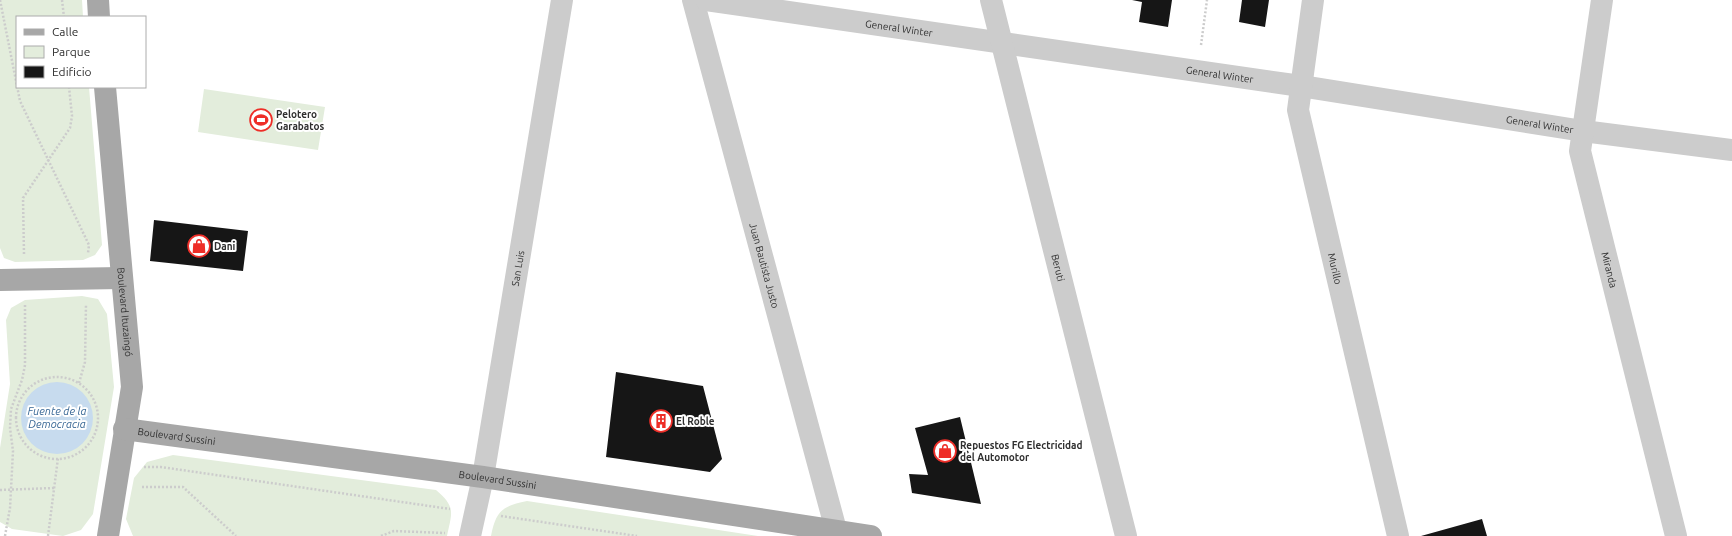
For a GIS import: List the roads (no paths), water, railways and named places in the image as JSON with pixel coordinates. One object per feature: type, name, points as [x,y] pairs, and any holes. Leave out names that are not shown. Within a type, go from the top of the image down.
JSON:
[{"type":"main road","points":[[98,0],[99,16]]},
{"type":"main road","name":"Boulevard Ituzaingó","points":[[105,88],[132,387],[118,466],[108,536]]},
{"type":"main road","points":[[0,280],[121,278]]},
{"type":"main road","name":"Boulevard Sussini","points":[[124,429],[483,477],[871,536]]},
{"type":"street","name":"San Luis","points":[[470,535],[483,477],[562,0]]},
{"type":"street","name":"Juan Bautista Justo","points":[[693,0],[836,530]]},
{"type":"street","name":"General Winter","points":[[706,0],[1301,86],[1583,131],[1732,150]]},
{"type":"street","name":"Beruti","points":[[991,0],[1126,536]]},
{"type":"street","name":"Murillo","points":[[1313,0],[1298,110],[1398,536]]},
{"type":"street","name":"Miranda","points":[[1602,0],[1580,151],[1676,536]]},
{"type":"water","name":"Fuente de la Democracia","points":[[57,382],[71,385],[83,392],[90,404],[93,418],[90,432],[83,444],[71,451],[57,454],[43,451],[31,444],[24,432],[21,418],[24,404],[31,392],[43,385]]},
{"type":"place","name":"Pelotero Garabatos","points":[[261,120]]},
{"type":"place","name":"Dani","points":[[199,246]]},
{"type":"place","name":"El Roble","points":[[661,421]]},
{"type":"place","name":"Repuestos FG Electricidad del Automotor","points":[[945,451]]}]
